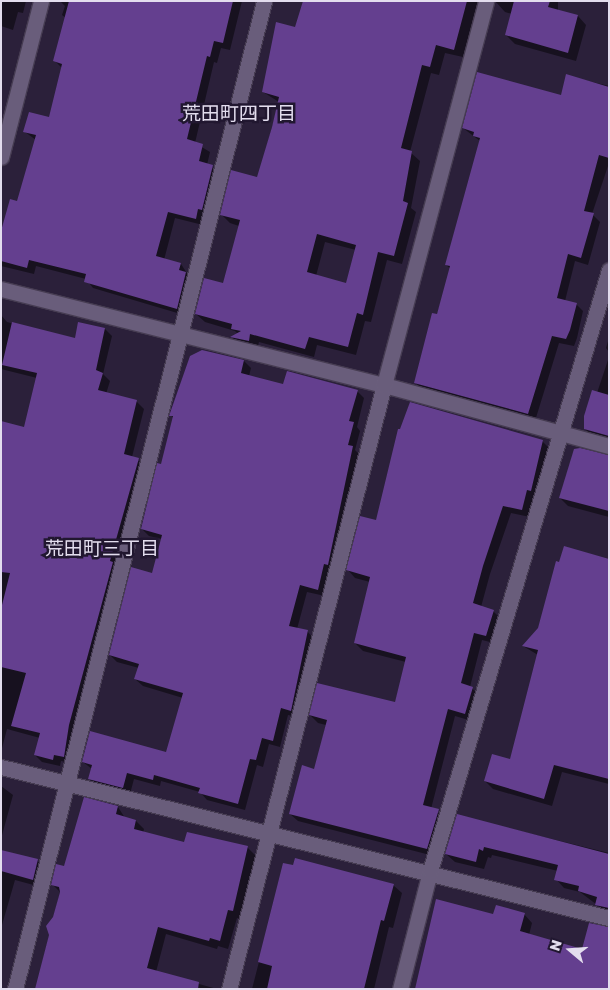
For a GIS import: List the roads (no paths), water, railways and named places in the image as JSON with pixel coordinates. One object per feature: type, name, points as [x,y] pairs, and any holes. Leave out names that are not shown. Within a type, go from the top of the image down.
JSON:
[{"type":"street","points":[[1,157],[41,1]]},
{"type":"street","points":[[15,989],[65,784],[264,1]]},
{"type":"street","points":[[229,989],[384,385],[486,1]]},
{"type":"street","points":[[400,989],[430,871],[558,434],[609,270]]},
{"type":"street","points":[[1,289],[178,336],[384,385],[558,434],[609,446]]},
{"type":"street","points":[[1,766],[65,784],[430,871],[609,918]]},
{"type":"district","name":"荒田町四丁目","points":[[239,113]]},
{"type":"district","name":"荒田町三丁目","points":[[102,548]]}]
